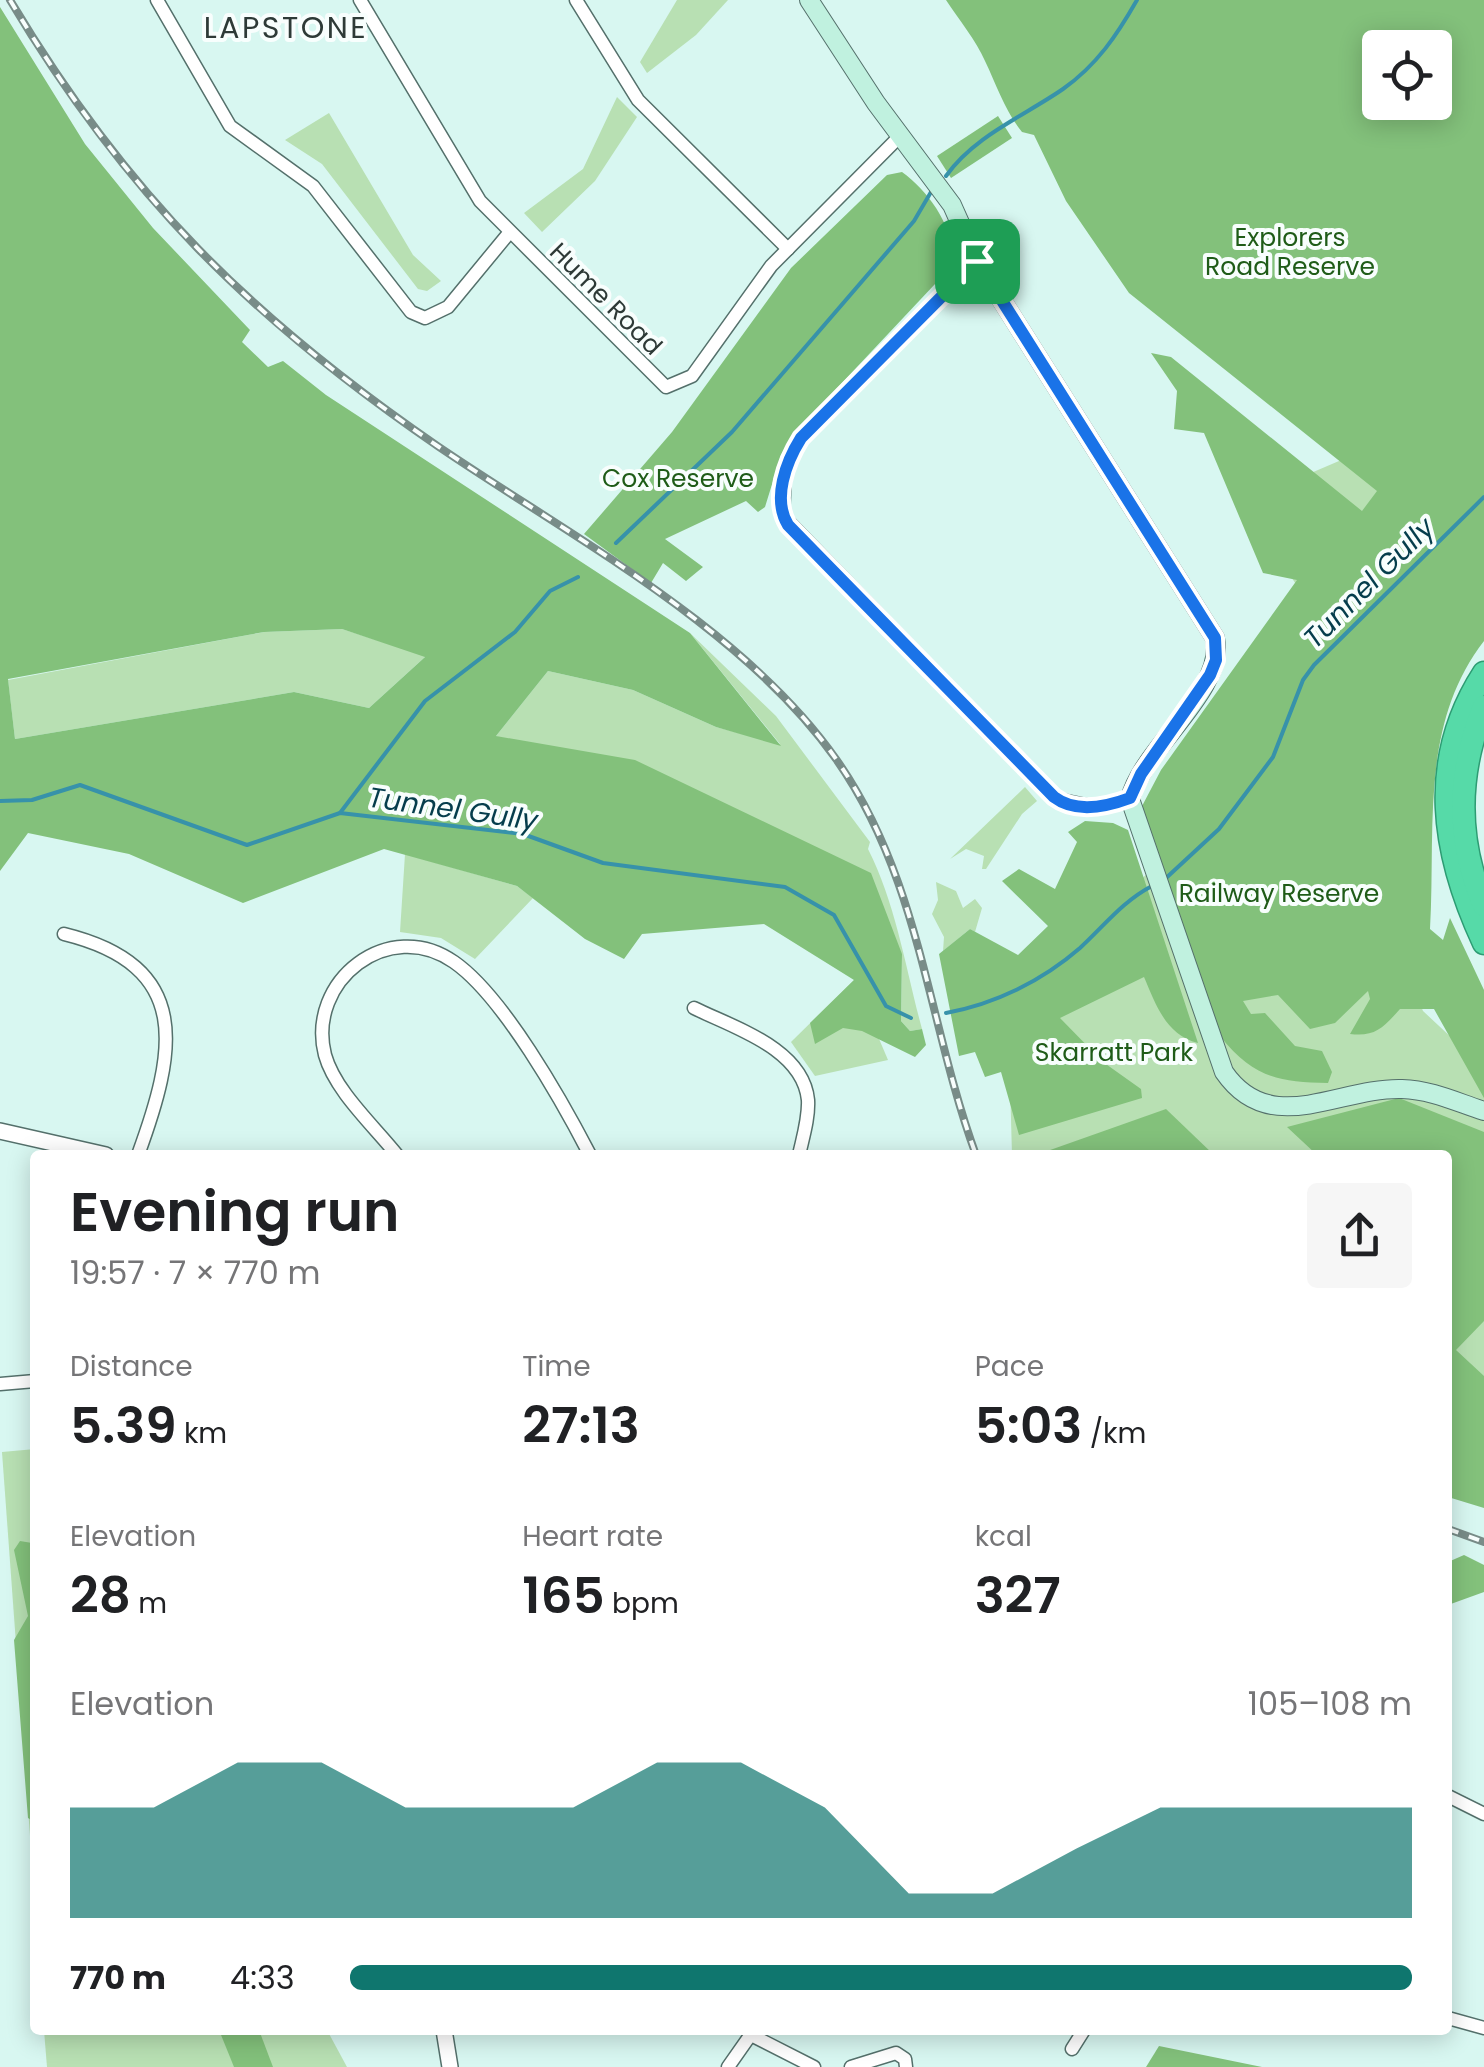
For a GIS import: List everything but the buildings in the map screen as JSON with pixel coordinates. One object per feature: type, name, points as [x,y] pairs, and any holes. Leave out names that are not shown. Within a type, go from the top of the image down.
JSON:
[{"type":"highway","points":[[1484,672],[1454,738],[1445,808],[1455,874],[1484,943]]},
{"type":"highway","points":[[1484,707],[1466,763],[1462,811],[1468,858],[1484,904]]},
{"type":"main road","points":[[810,0],[899,137],[952,205],[977,261],[1215,638],[1214,668],[1141,774],[1130,798],[1136,826],[1218,1060],[1233,1084],[1251,1100],[1291,1108],[1398,1089],[1430,1092],[1484,1114]]},
{"type":"street","points":[[157,0],[236,132],[314,186],[408,309],[422,318],[434,316],[451,304],[509,232]]},
{"type":"street","name":"Hume Road","points":[[360,0],[476,195],[658,383],[669,387],[692,376],[740,304],[788,249],[899,137]]},
{"type":"street","points":[[576,0],[638,100],[788,249]]},
{"type":"street","points":[[977,261],[801,438],[783,480],[783,516],[1056,800],[1096,807],[1130,798]]},
{"type":"street","points":[[64,934],[117,950],[145,974],[161,1000],[164,1052],[139,1150]]},
{"type":"street","points":[[392,1150],[330,1068],[322,1026],[329,997],[353,966],[386,949],[405,946],[438,952],[472,979],[550,1080],[587,1150]]},
{"type":"street","points":[[694,1008],[768,1045],[792,1066],[808,1102],[800,1150]]},
{"type":"street","points":[[0,1131],[84,1150]]},
{"type":"street","points":[[0,1384],[30,1381]]},
{"type":"street","points":[[1452,1798],[1484,1814]]},
{"type":"street","points":[[1452,2019],[1484,2028]]},
{"type":"street","points":[[445,2035],[450,2067]]},
{"type":"street","points":[[728,2067],[750,2035]]},
{"type":"street","points":[[757,2035],[814,2067]]},
{"type":"street","points":[[1072,2049],[1081,2035]]},
{"type":"street","points":[[850,2067],[896,2053],[905,2059],[906,2067]]},
{"type":"green space","points":[[677,0],[728,0],[696,35],[647,73],[640,62]]},
{"type":"green space","points":[[946,0],[1484,0],[1484,641],[1463,673],[1440,743],[1435,779],[1430,929],[1443,940],[1450,918],[1484,990],[1484,1098],[1434,1009],[1400,1009],[1378,1030],[1350,1034],[1370,999],[1368,991],[1335,1023],[1310,1029],[1278,995],[1243,1001],[1251,1014],[1265,1013],[1295,1046],[1322,1051],[1332,1072],[1328,1083],[1294,1081],[1255,1069],[1220,1036],[1141,808],[1161,770],[1297,580],[1263,573],[1204,433],[1174,429],[1177,391],[1151,353],[1171,357],[1362,511],[1377,491],[1129,293],[1066,201],[1034,135],[1022,132],[1011,116],[972,38]]},
{"type":"green space","points":[[0,7],[85,144],[153,228],[250,330],[242,342],[268,367],[283,361],[326,395],[690,633],[781,746],[716,727],[633,690],[548,671],[496,736],[635,760],[871,873],[902,954],[901,1021],[910,1031],[922,1029],[926,1045],[915,1057],[862,1031],[843,1028],[815,1044],[810,1023],[854,980],[764,924],[642,934],[624,959],[585,939],[517,886],[384,849],[243,903],[129,854],[28,833],[0,871]],"holes":[[[342,629],[425,657],[369,708],[294,692],[15,739],[8,679],[264,632]]]},
{"type":"green space","points":[[617,97],[637,117],[595,181],[542,232],[524,213],[583,169]]},
{"type":"green space","points":[[329,113],[413,255],[441,281],[427,291],[418,289],[322,164],[285,140]]},
{"type":"green space","points":[[998,116],[1012,138],[951,178],[937,156]]},
{"type":"green space","name":"Cox Reserve","points":[[902,172],[940,214],[950,240],[951,267],[794,434],[781,455],[765,507],[758,512],[746,501],[665,539],[703,567],[686,581],[663,563],[651,583],[584,534],[672,432],[791,268],[887,175]]},
{"type":"green space","points":[[1484,399],[1402,960],[1423,1011],[1484,1068],[1484,1491],[1452,1479],[1452,1150],[1012,1150],[1008,1009],[1157,864],[1328,634],[1243,502]]},
{"type":"green space","points":[[342,629],[426,656],[369,708],[294,692],[15,739],[8,680],[264,632]]},
{"type":"green space","points":[[690,633],[776,716],[870,842],[868,849],[893,915],[922,1029],[910,1031],[901,1021],[902,954],[496,736],[548,671],[633,690],[716,727],[780,744]]},
{"type":"green space","points":[[1025,787],[1037,801],[1022,814],[986,869],[982,869],[984,856],[966,849],[950,859]]},
{"type":"green space","points":[[1085,821],[1113,823],[1128,830],[1198,1043],[1170,1026],[1144,977],[1060,1018],[1103,1062],[1141,1089],[1142,1098],[1019,1135],[1001,1072],[985,1077],[975,1052],[959,1056],[939,954],[970,929],[1018,955],[1048,926],[1002,881],[1019,869],[1055,889],[1077,842],[1068,832]]},
{"type":"green space","points":[[405,854],[517,886],[533,898],[475,959],[441,938],[400,932]]},
{"type":"green space","points":[[936,882],[956,891],[963,908],[975,899],[982,908],[975,932],[970,929],[943,951],[944,937],[932,914],[938,900]]},
{"type":"green space","points":[[854,980],[888,1060],[815,1076],[791,1042]]},
{"type":"green space","points":[[1399,1098],[1484,1132],[1484,1321],[1456,1350],[1484,1376],[1484,1508],[1452,1498],[1452,1150],[1312,1150],[1287,1127]]},
{"type":"green space","points":[[1166,1109],[1209,1150],[1050,1150]]},
{"type":"green space","points":[[30,1449],[30,1836],[2,1452]]},
{"type":"green space","points":[[20,1541],[30,1543],[30,1819],[14,1640],[28,1616],[14,1550]]},
{"type":"green space","points":[[1464,1555],[1484,1565],[1484,1592],[1452,1604],[1452,1560]]},
{"type":"green space","points":[[44,2035],[330,2035],[347,2067],[47,2067]]},
{"type":"green space","points":[[221,2035],[261,2035],[273,2067],[234,2067]]},
{"type":"green space","points":[[1159,2046],[1262,2067],[1146,2067]]},
{"type":"waterway","points":[[946,176],[985,138],[1086,70],[1114,37],[1137,0]]},
{"type":"waterway","points":[[616,543],[732,432],[914,221],[931,192]]},
{"type":"waterway","name":"Tunnel Gully","points":[[1165,879],[1219,829],[1273,757],[1303,680],[1314,665],[1484,497]]},
{"type":"waterway","points":[[340,813],[425,701],[515,632],[550,591],[578,577]]},
{"type":"waterway","name":"Tunnel Gully","points":[[0,801],[32,800],[80,785],[247,845],[340,813],[523,834],[603,863],[785,887],[834,915],[886,1006],[911,1018]]},
{"type":"waterway","name":"Tunnel Gully","points":[[946,1013],[1000,997],[1050,971],[1123,906],[1152,886]]},
{"type":"railway","points":[[10,0],[54,70],[147,193],[252,301],[372,399],[704,626],[798,712],[836,759],[887,853],[920,952],[974,1150]]},
{"type":"railway","points":[[1452,1530],[1484,1542]]},
{"type":"district","name":"LAPSTONE","points":[[286,27]]},
{"type":"route","points":[[977,261],[1215,638],[1216,660],[1210,675],[1141,774],[1130,798],[1107,805],[1068,805],[1054,797],[788,525],[782,513],[785,471],[801,438],[977,261]]},
{"type":"park label","name":"Explorers Road Reserve","points":[[1290,252]]},
{"type":"park label","name":"Railway Reserve","points":[[1279,893]]},
{"type":"park label","name":"Skarratt Park","points":[[1114,1052]]}]
